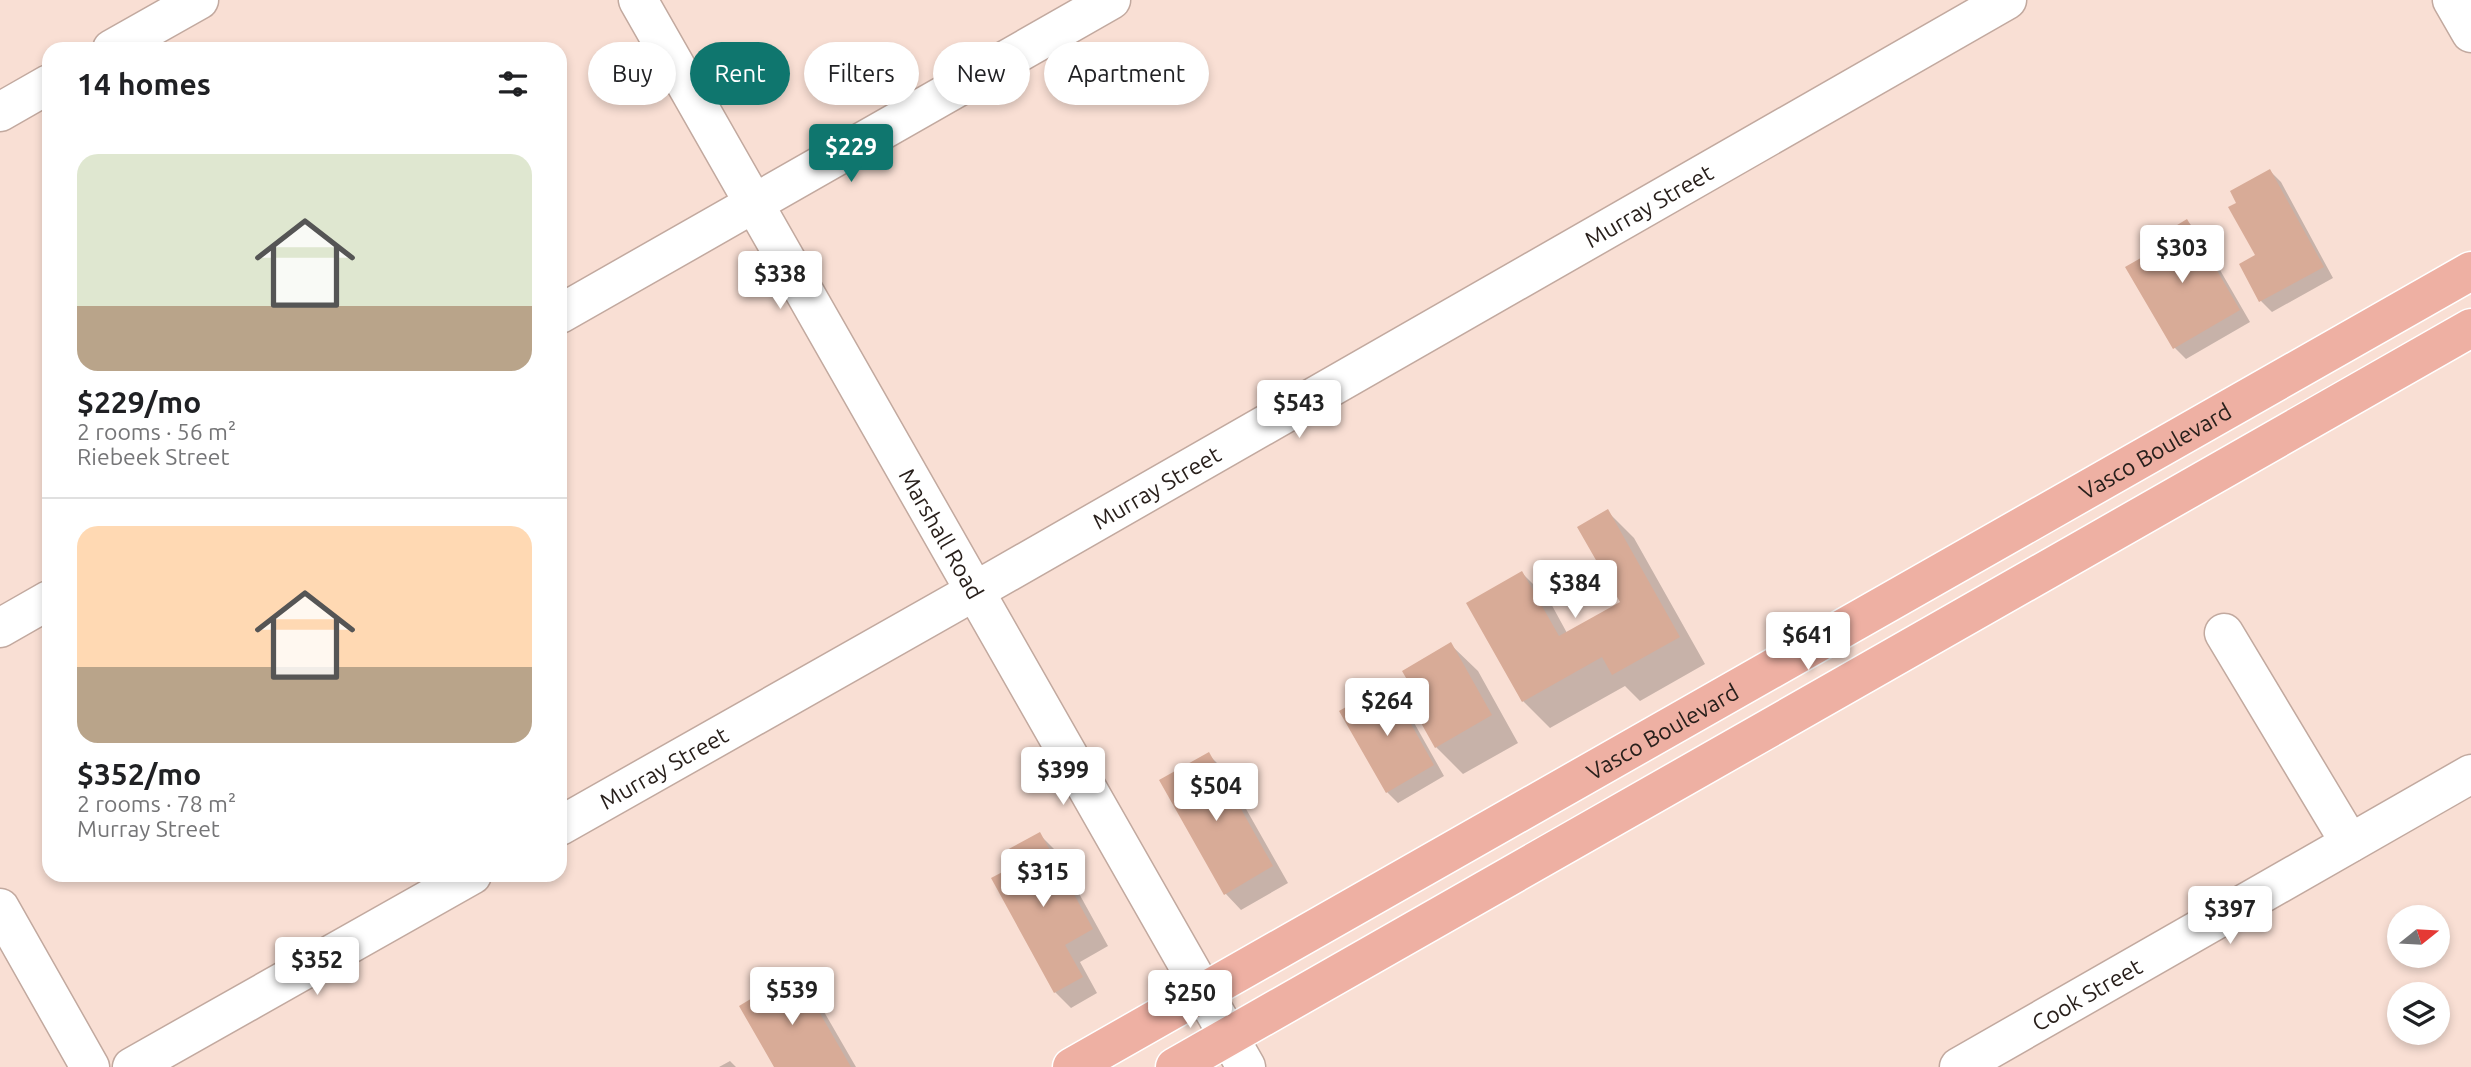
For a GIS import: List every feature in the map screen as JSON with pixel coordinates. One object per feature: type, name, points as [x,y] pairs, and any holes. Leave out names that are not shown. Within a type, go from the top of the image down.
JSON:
[{"type":"main road","name":"Vasco Boulevard","points":[[1072,1067],[2471,271]]},
{"type":"main road","points":[[1175,1067],[1237,1052],[2471,328]]},
{"type":"street","points":[[124,42],[199,0]]},
{"type":"street","name":"Marshall Road","points":[[638,0],[1237,1052]]},
{"type":"street","points":[[567,310],[1111,0]]},
{"type":"street","name":"Murray Street","points":[[567,822],[2007,0]]},
{"type":"street","points":[[2452,0],[2471,33]]},
{"type":"street","points":[[0,112],[42,88]]},
{"type":"street","points":[[0,628],[42,604]]},
{"type":"street","points":[[2224,633],[2350,843]]},
{"type":"street","name":"Cook Street","points":[[1959,1067],[2471,774]]},
{"type":"street","points":[[132,1067],[460,882]]},
{"type":"street","points":[[0,908],[90,1067]]},
{"type":"building","points":[[2270,169],[2324,267],[2259,302],[2239,264],[2255,255],[2228,207],[2236,203],[2230,191]]},
{"type":"building","points":[[2187,219],[2240,310],[2173,349],[2125,267],[2146,255],[2141,247]]},
{"type":"building","points":[[1608,509],[1680,637],[1612,675],[1602,657],[1522,702],[1466,603],[1522,571],[1559,636],[1620,602],[1577,527]]},
{"type":"building","points":[[1451,642],[1492,715],[1435,748],[1416,714],[1424,709],[1402,671]]},
{"type":"building","points":[[1388,683],[1434,765],[1386,793],[1339,711]]},
{"type":"building","points":[[1209,752],[1273,866],[1224,895],[1159,780]]},
{"type":"building","points":[[1040,832],[1093,929],[1065,945],[1083,977],[1054,993],[991,878],[1012,867],[1003,852]]},
{"type":"building","points":[[796,972],[851,1067],[774,1067],[739,1006]]}]
